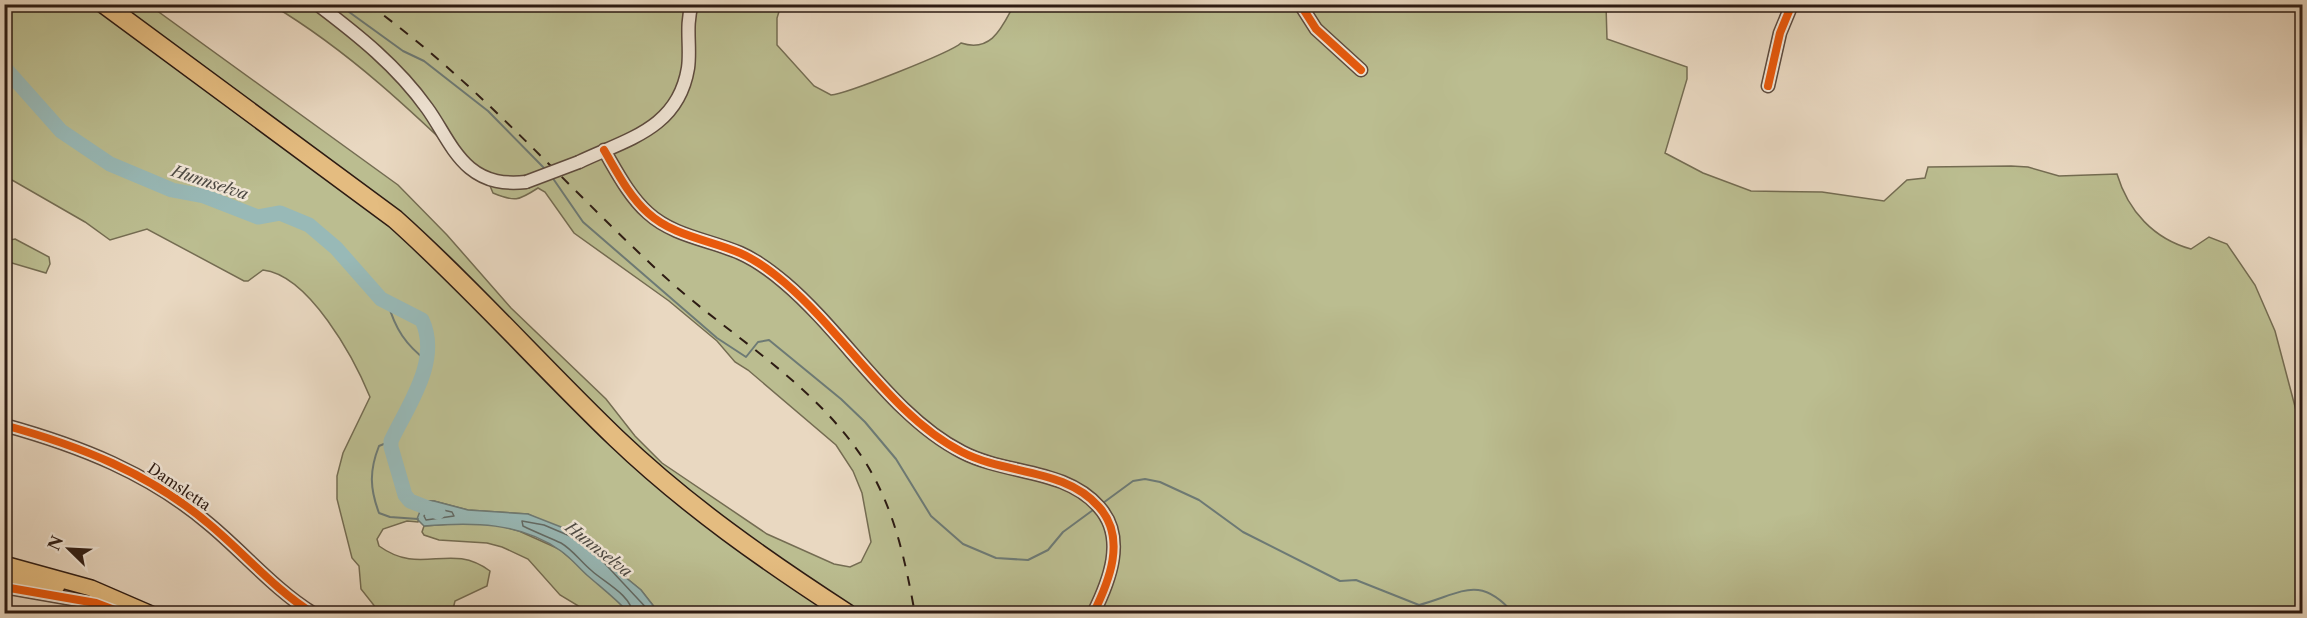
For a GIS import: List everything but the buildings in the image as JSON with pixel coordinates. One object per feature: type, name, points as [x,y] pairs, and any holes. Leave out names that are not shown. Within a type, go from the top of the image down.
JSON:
[{"type":"highway","points":[[92,4],[388,224],[471,301],[551,385],[653,483],[745,554],[834,614]]},
{"type":"highway","points":[[104,4],[395,219],[431,251],[647,466],[727,531],[848,614]]},
{"type":"main road","points":[[4,564],[97,601],[144,611]]},
{"type":"main road","points":[[4,577],[63,587],[97,601]]},
{"type":"street","points":[[317,4],[358,35],[394,67],[428,107],[450,144],[470,168],[492,180],[507,184],[526,182],[579,162],[657,125],[671,110],[682,90],[688,68],[688,30],[692,4]]},
{"type":"street","points":[[1300,4],[1316,29],[1361,70]]},
{"type":"street","points":[[1768,86],[1780,33],[1792,4]]},
{"type":"street","points":[[604,150],[629,193],[649,214],[692,237],[739,253],[759,263],[785,283],[918,423],[961,452],[997,467],[1064,482],[1080,490],[1100,508],[1111,527],[1114,557],[1107,587],[1093,614]]},
{"type":"street","name":"Damsletta","points":[[4,424],[84,449],[148,480],[208,523],[283,591],[314,614]]},
{"type":"street","points":[[4,587],[97,601]]},
{"type":"green space","points":[[462,4],[468,7],[473,4],[781,5],[777,18],[777,45],[814,86],[831,95],[898,72],[961,43],[972,45],[988,41],[995,36],[1014,5],[1606,5],[1607,39],[1687,67],[1687,79],[1665,153],[1703,173],[1751,191],[1822,192],[1884,201],[1907,180],[1925,178],[1928,167],[2028,167],[2059,176],[2117,174],[2135,211],[2154,231],[2165,238],[2191,249],[2209,237],[2227,244],[2255,285],[2275,331],[2297,414],[2302,417],[2302,613],[659,613],[641,590],[619,572],[598,548],[528,514],[468,510],[434,501],[424,501],[418,522],[407,521],[383,529],[377,539],[379,546],[394,555],[409,559],[448,558],[475,563],[490,571],[487,586],[455,601],[452,613],[385,613],[376,608],[361,589],[359,566],[352,558],[337,499],[337,476],[343,453],[370,397],[341,341],[313,302],[297,286],[280,275],[263,270],[248,281],[244,281],[147,229],[110,240],[85,222],[5,176],[5,5],[149,5],[398,185],[447,235],[511,308],[606,399],[635,436],[662,463],[767,534],[834,564],[850,567],[861,562],[871,542],[862,493],[853,471],[836,445],[748,370],[735,362],[717,341],[669,301],[574,233],[545,192],[538,188],[516,199],[493,193],[490,186],[359,66],[272,5]]},
{"type":"green space","points":[[15,239],[49,257],[50,264],[46,273],[5,261],[5,241]]},
{"type":"green space","points":[[465,523],[497,525],[519,531],[559,549],[612,594],[629,613],[590,613],[560,595],[528,559],[502,547],[487,543],[439,540],[424,535],[422,532],[424,526]]},
{"type":"water","points":[[424,501],[434,501],[468,510],[528,514],[579,534],[598,548],[619,572],[641,590],[659,613],[629,613],[565,554],[529,534],[495,526],[460,524],[424,526],[417,519]]},
{"type":"waterway","points":[[338,4],[403,51],[424,61],[488,111],[546,170]]},
{"type":"waterway","name":"Hunnselva","points":[[4,67],[61,131],[110,164],[172,190],[204,196],[258,217],[280,213],[309,225],[336,248],[381,299],[422,320],[427,335],[428,351],[425,367],[413,398],[391,441],[391,447],[405,495],[410,501],[438,512]]},
{"type":"waterway","points":[[552,177],[583,222],[717,338],[746,357],[758,342],[769,340],[841,399],[865,422],[896,459],[931,516],[963,544],[996,558],[1028,560],[1048,550],[1063,532],[1093,510]]},
{"type":"waterway","points":[[388,303],[402,336],[427,361]]},
{"type":"waterway","name":"Hunnselva","points":[[391,441],[379,446],[372,472],[372,488],[379,513],[390,517],[418,519]]},
{"type":"waterway","points":[[1103,503],[1133,481],[1145,479],[1160,482],[1199,500],[1243,532],[1340,581],[1356,580],[1419,605],[1458,592],[1480,590],[1502,601],[1514,614]]},
{"type":"railway","points":[[368,4],[447,67],[665,277],[796,384],[844,432],[864,460],[891,515],[907,573],[915,614]]},
{"type":"cycle path","points":[[1300,4],[1316,29],[1361,70]]},
{"type":"cycle path","points":[[1768,86],[1780,33],[1792,4]]},
{"type":"cycle path","points":[[604,150],[629,191],[648,213],[680,232],[746,256],[774,274],[807,303],[891,397],[937,437],[979,459],[1034,473],[1069,485],[1085,494],[1099,507],[1107,519],[1114,546],[1105,588],[1093,614]]},
{"type":"cycle path","points":[[4,425],[86,452],[162,490],[209,524],[273,583],[314,614]]},
{"type":"cycle path","points":[[4,587],[96,603],[125,614]]}]
